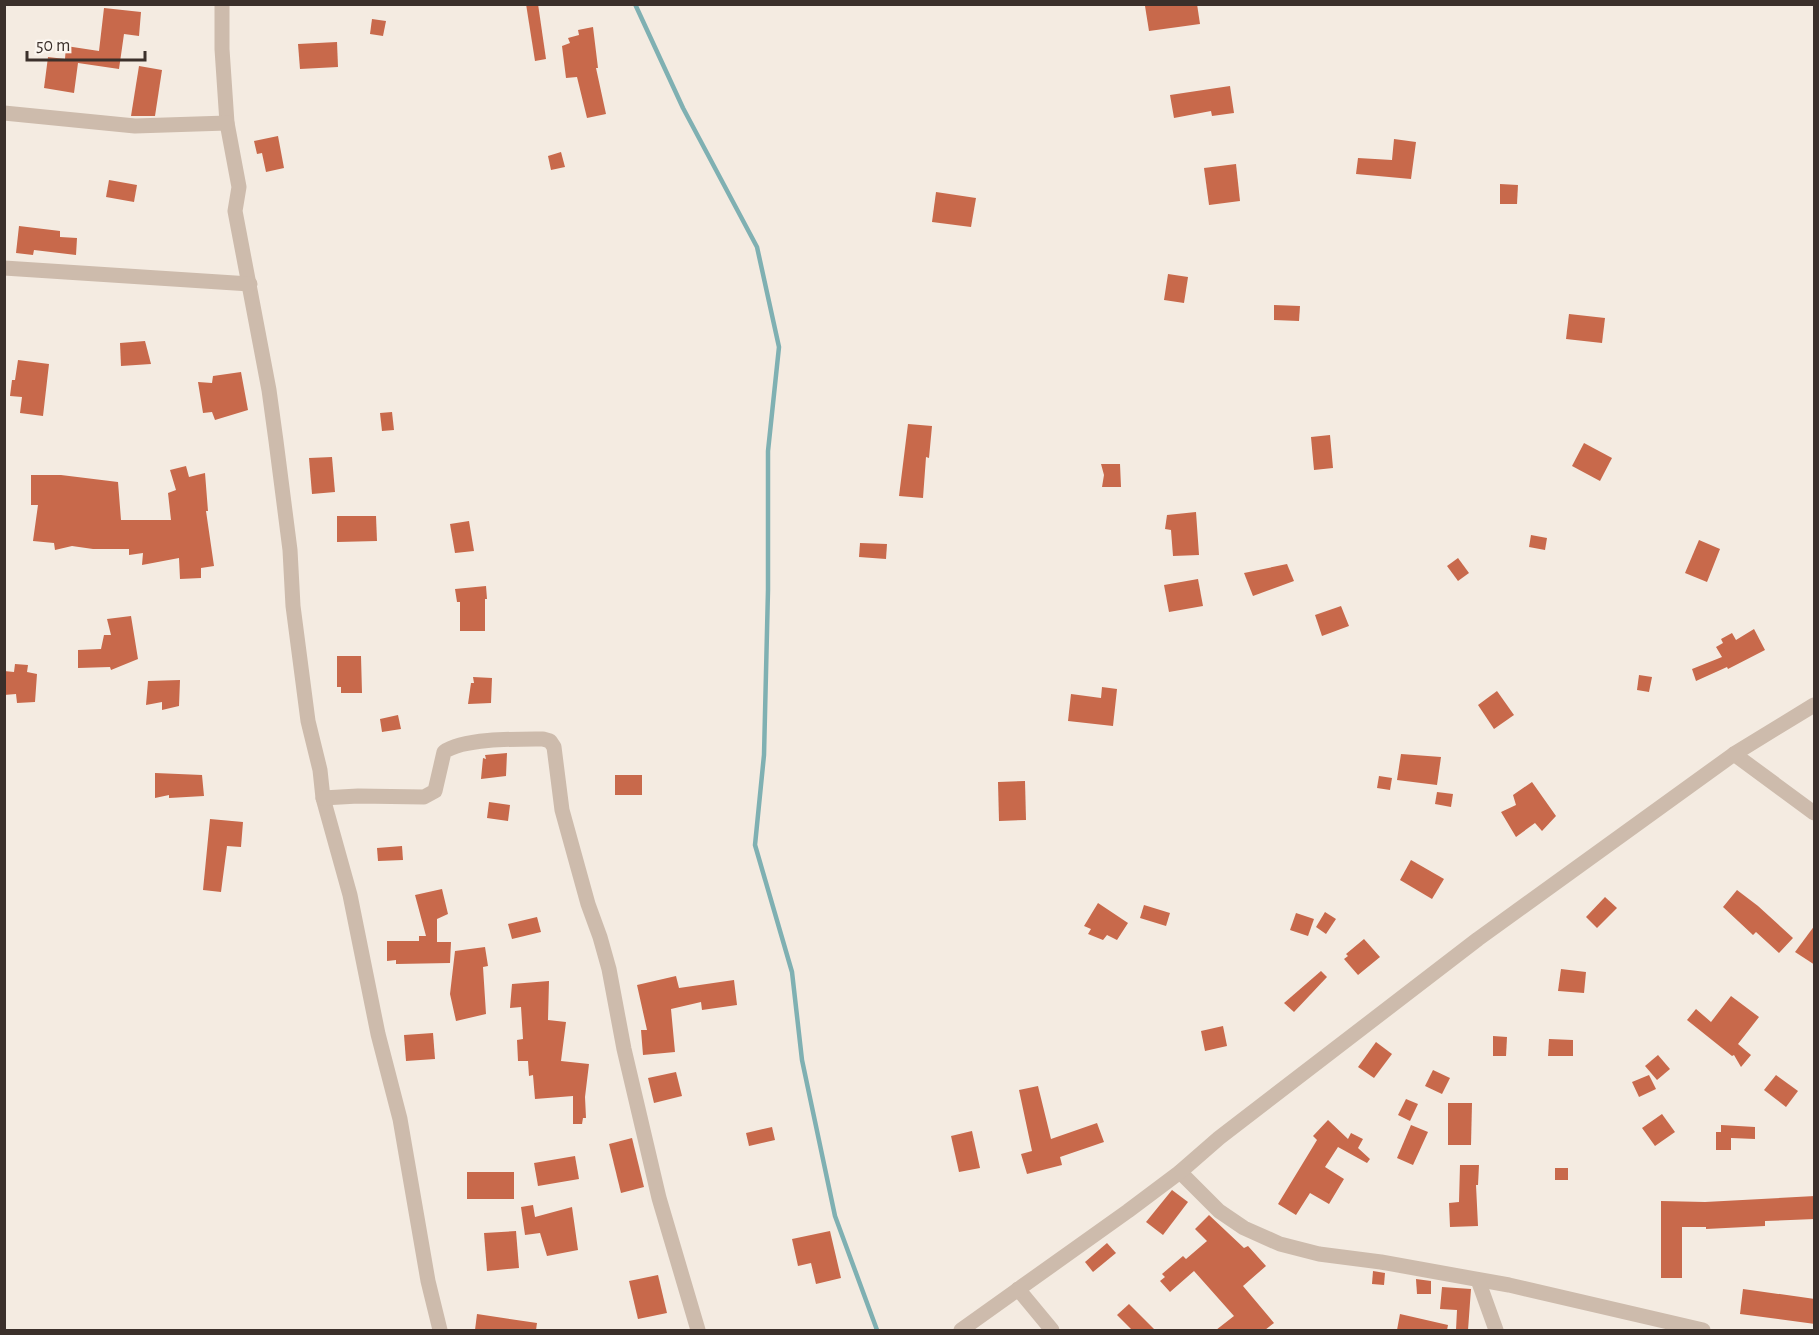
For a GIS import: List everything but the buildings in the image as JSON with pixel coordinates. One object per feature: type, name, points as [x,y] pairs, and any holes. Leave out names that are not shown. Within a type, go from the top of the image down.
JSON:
[{"type":"street","points":[[222,4],[226,123],[238,187],[235,211],[276,441],[290,550],[293,606],[308,721],[320,770],[323,798],[351,895],[378,1034],[400,1119],[428,1281],[440,1330]]},
{"type":"street","points":[[4,113],[135,126],[226,123]]},
{"type":"street","points":[[4,268],[249,284]]},
{"type":"street","points":[[961,1330],[1180,1172],[1219,1138],[1469,946],[1734,754],[1815,705]]},
{"type":"street","points":[[323,798],[424,797],[435,791],[444,752],[450,747],[469,743],[543,739],[550,741],[554,747],[562,810],[588,904],[603,947],[659,1198],[699,1330]]},
{"type":"street","points":[[1734,754],[1815,813]]},
{"type":"street","points":[[1180,1172],[1220,1210],[1244,1228],[1280,1244],[1319,1254],[1381,1262],[1575,1299],[1703,1330]]},
{"type":"street","points":[[1478,1280],[1496,1330]]},
{"type":"street","points":[[1018,1289],[1052,1330]]},
{"type":"waterway","points":[[635,4],[683,108],[757,247],[779,347],[768,451],[768,590],[764,755],[755,845],[792,972],[802,1060],[835,1216],[877,1330]]}]
